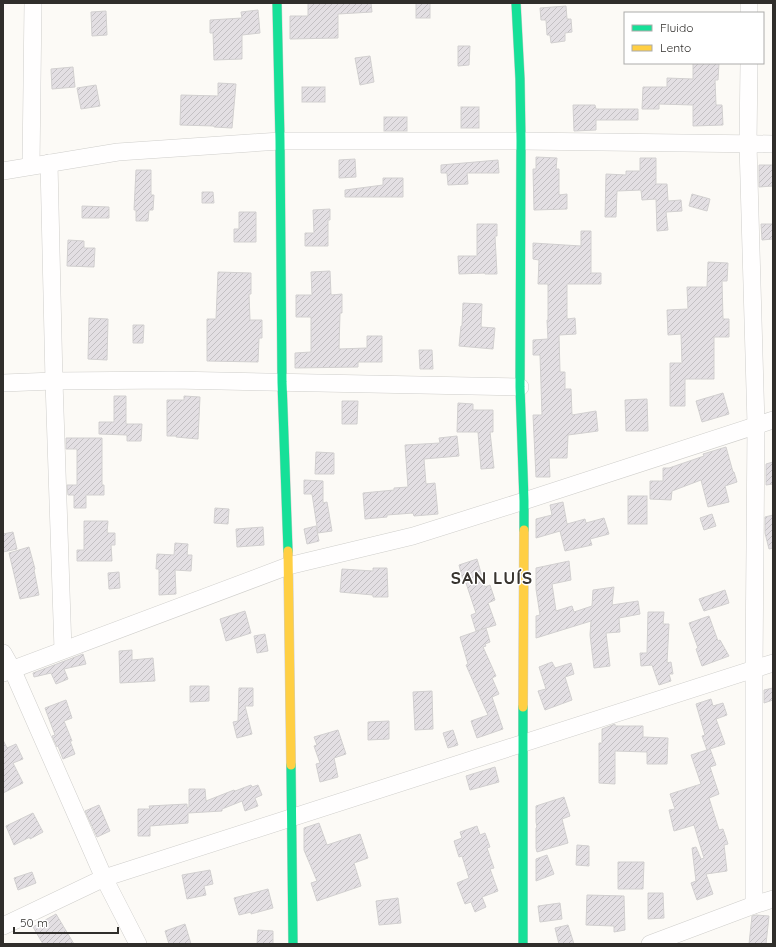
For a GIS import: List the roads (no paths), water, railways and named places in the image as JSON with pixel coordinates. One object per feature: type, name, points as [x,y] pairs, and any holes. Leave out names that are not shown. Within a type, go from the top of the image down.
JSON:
[{"type":"street","points":[[31,166],[33,3]]},
{"type":"street","points":[[277,3],[282,382],[288,566],[292,944]]},
{"type":"street","points":[[516,3],[520,80],[520,387],[524,501],[523,944]]},
{"type":"street","points":[[749,64],[748,144],[756,425],[754,905]]},
{"type":"street","points":[[3,171],[118,152],[280,142],[520,141],[773,144]]},
{"type":"street","points":[[50,163],[54,381],[63,650]]},
{"type":"street","points":[[3,383],[173,380],[520,387]]},
{"type":"street","points":[[7,671],[288,566],[413,536],[773,420]]},
{"type":"street","points":[[3,653],[7,671],[104,878],[138,944]]},
{"type":"street","points":[[3,926],[104,878],[773,663]]},
{"type":"street","points":[[650,944],[773,899]]},
{"type":"district","name":"SAN LUÍS","points":[[492,577]]}]
